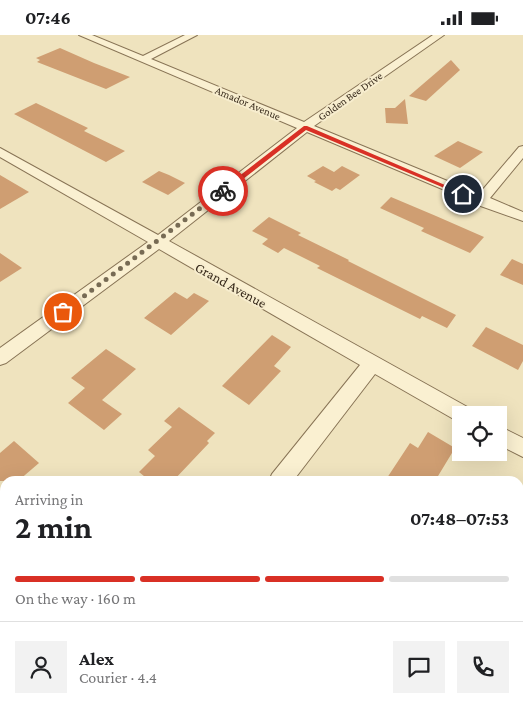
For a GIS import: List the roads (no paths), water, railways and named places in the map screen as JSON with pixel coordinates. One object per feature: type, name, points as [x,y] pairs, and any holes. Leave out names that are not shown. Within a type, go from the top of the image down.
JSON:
[{"type":"street","name":"Amador Avenue","points":[[84,35],[480,201],[523,217]]},
{"type":"street","points":[[144,59],[192,35]]},
{"type":"street","name":"Golden Bee Drive","points":[[0,358],[157,243],[305,127],[439,35]]},
{"type":"street","points":[[480,201],[523,150]]},
{"type":"street","name":"Grand Avenue","points":[[0,152],[157,243],[452,408]]},
{"type":"street","points":[[284,476],[372,364]]},
{"type":"street","points":[[507,439],[523,448]]}]
